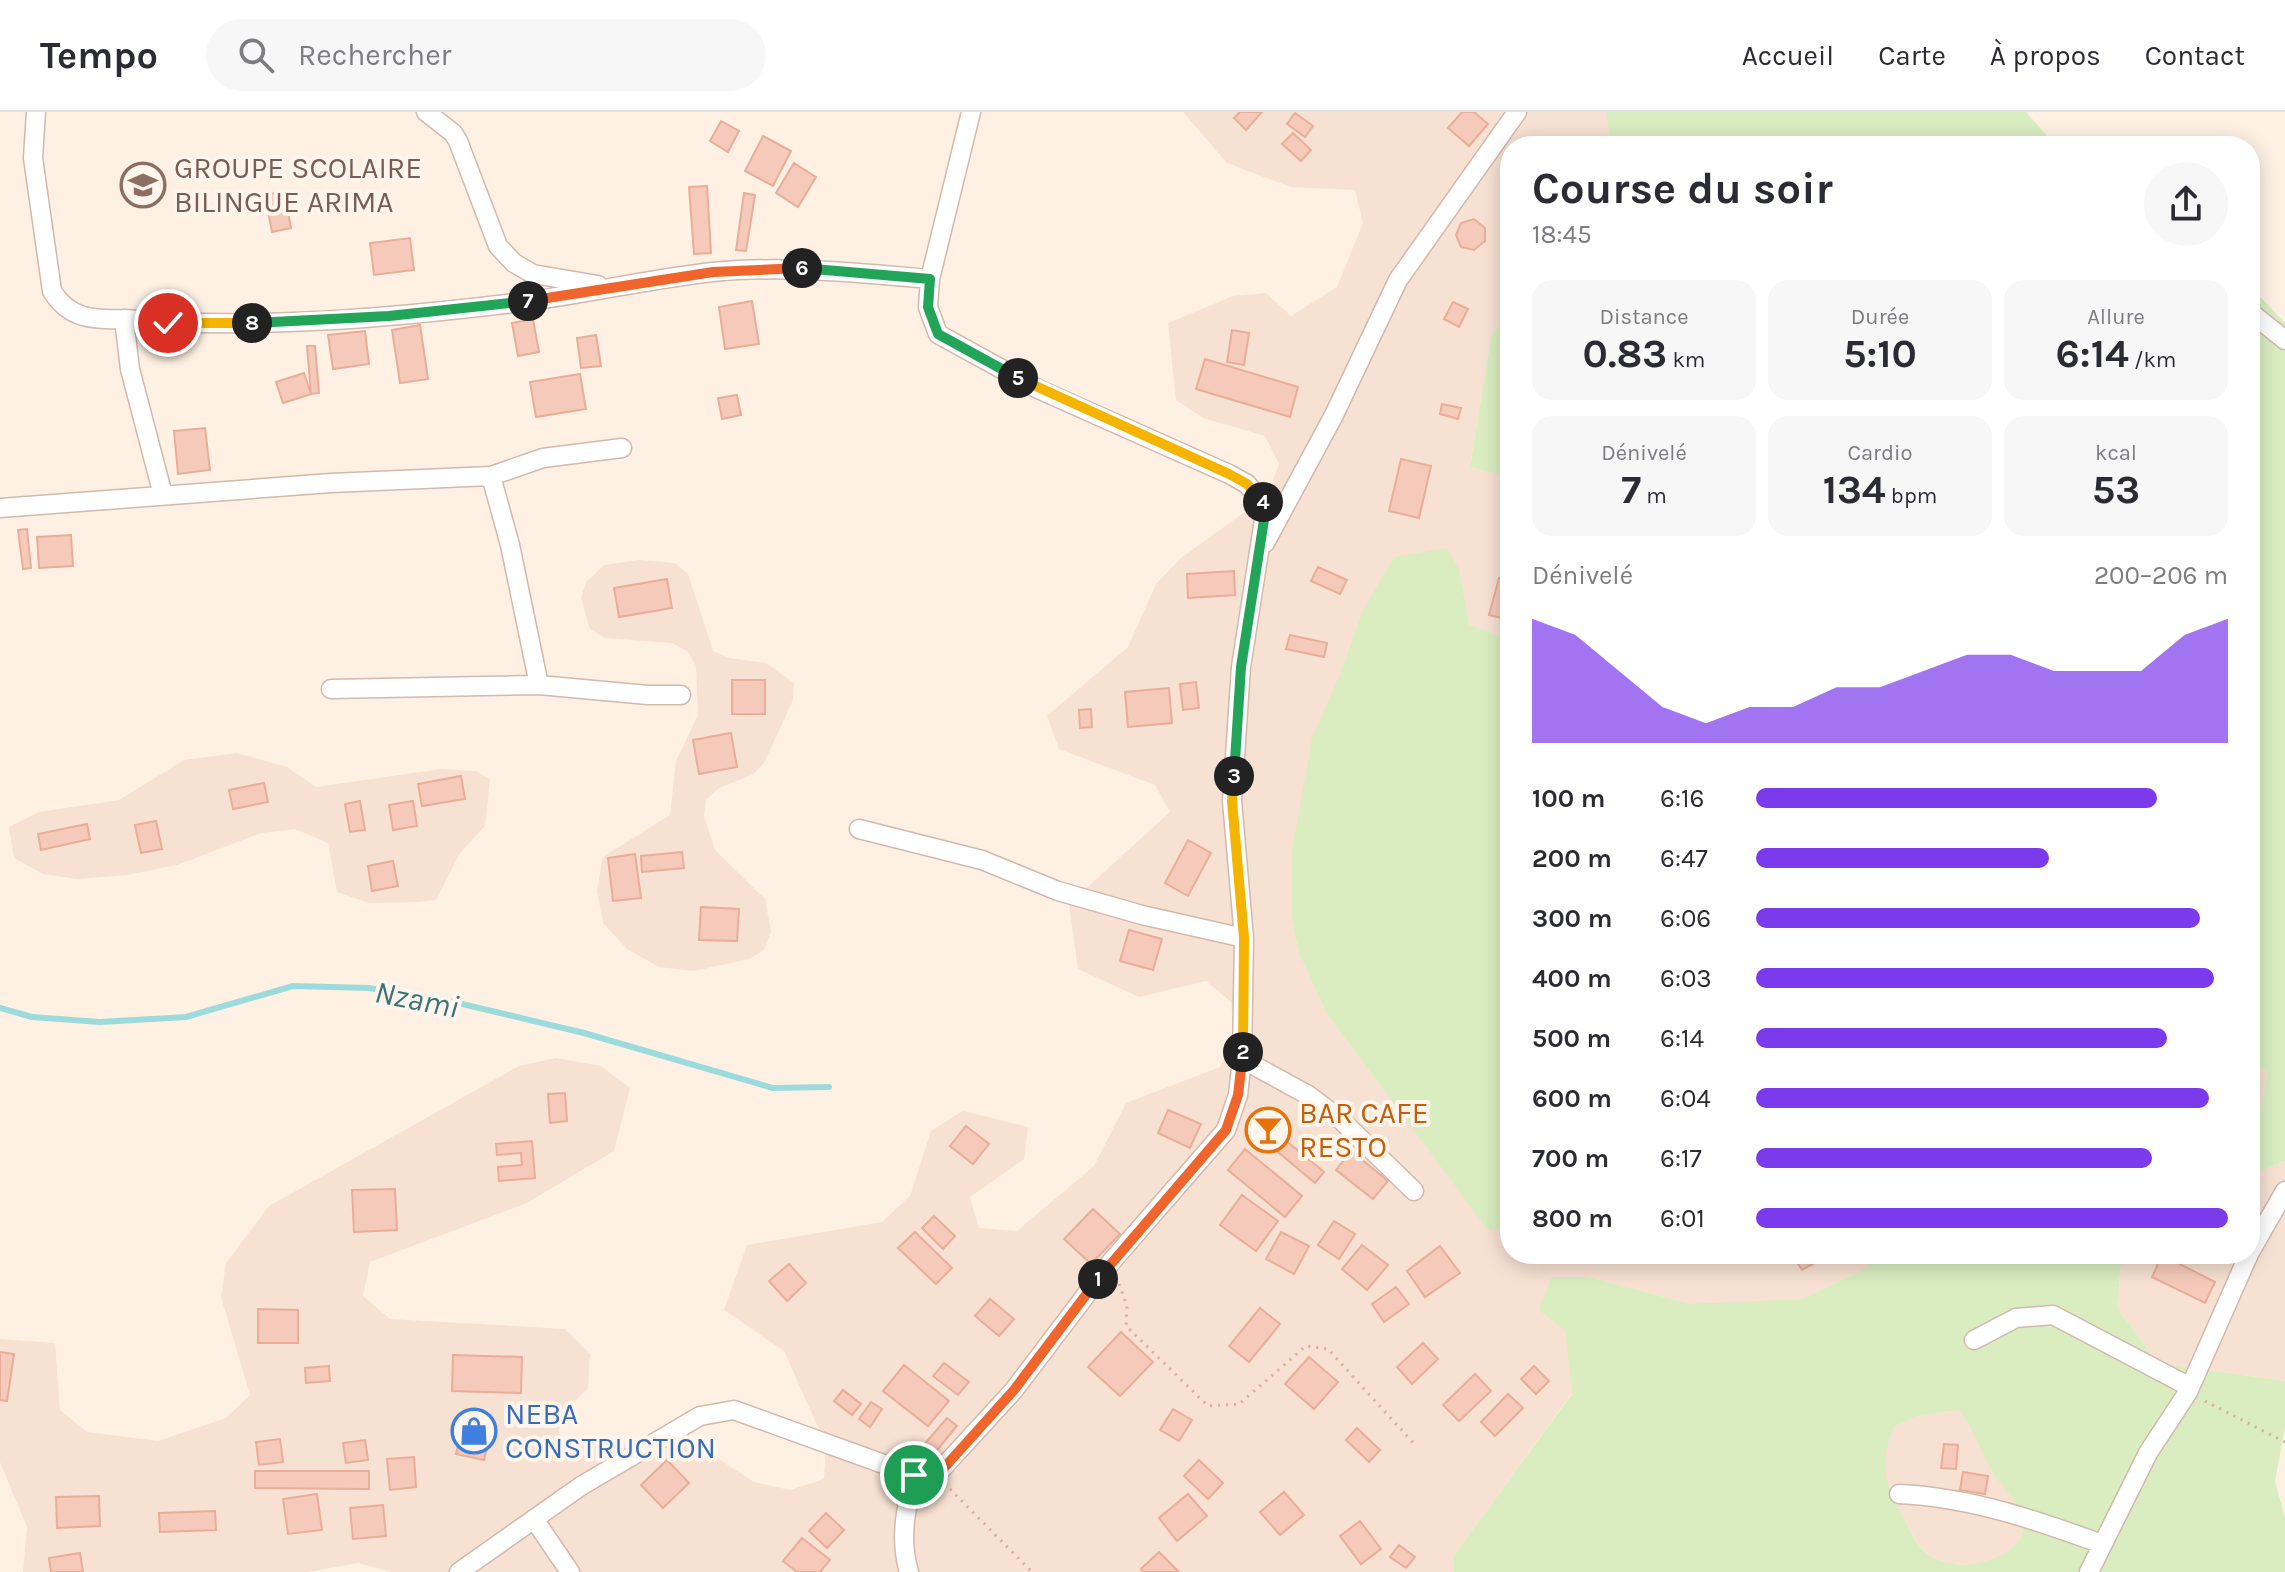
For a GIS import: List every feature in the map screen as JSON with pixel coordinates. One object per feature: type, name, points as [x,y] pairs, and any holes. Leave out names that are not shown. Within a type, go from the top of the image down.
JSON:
[{"type":"street","points":[[36,112],[33,158],[52,291],[60,305],[70,313],[107,320],[203,325],[389,316],[523,302],[713,272],[800,268],[930,279]]},
{"type":"street","points":[[426,112],[453,133],[458,141],[498,246],[514,263],[533,274],[613,287]]},
{"type":"street","points":[[459,1572],[581,1486],[700,1416],[717,1410],[734,1410],[914,1475],[936,1475],[1014,1390],[1111,1262],[1226,1130],[1238,1095],[1242,1059],[1244,938],[1232,801],[1241,667],[1266,507],[1247,484],[1038,389],[938,334],[928,307],[930,279],[971,112]]},
{"type":"street","points":[[1260,552],[1334,415],[1398,280],[1517,112]]},
{"type":"street","points":[[124,319],[130,369],[163,495]]},
{"type":"street","points":[[2260,320],[2285,340]]},
{"type":"street","points":[[0,508],[331,483],[491,476],[543,458],[622,448]]},
{"type":"street","points":[[491,476],[510,545],[539,685]]},
{"type":"street","points":[[331,689],[539,685],[681,695]]},
{"type":"street","points":[[859,829],[982,860],[1058,891],[1142,915],[1244,938]]},
{"type":"street","points":[[1242,1059],[1308,1095],[1340,1119],[1414,1191]]},
{"type":"street","points":[[2260,1237],[2281,1204]]},
{"type":"street","points":[[2089,1572],[2148,1453],[2189,1389],[2245,1264]]},
{"type":"street","points":[[1974,1340],[2016,1318],[2053,1315],[2189,1389]]},
{"type":"street","points":[[909,1572],[903,1552],[906,1508],[914,1475]]},
{"type":"street","points":[[1899,1494],[1927,1495],[2019,1514],[2102,1544]]},
{"type":"street","points":[[534,1519],[570,1572]]},
{"type":"path","points":[[1111,1262],[1127,1306],[1126,1326],[1208,1406],[1239,1404],[1306,1346],[1328,1349],[1416,1446]]},
{"type":"path","points":[[2189,1389],[2285,1442]]},
{"type":"path","points":[[936,1475],[1032,1572]]},
{"type":"shaded area","points":[[1183,112],[1606,112],[1610,136],[1500,136],[1500,323],[1491,337],[1470,466],[1500,474],[1500,636],[1469,626],[1460,572],[1362,612],[1340,674],[1292,920],[1299,954],[1327,1014],[1488,1229],[1500,1228],[1500,1264],[1871,1264],[1868,1268],[1803,1299],[1725,1304],[1690,1304],[1589,1277],[1565,1330],[1572,1393],[1454,1555],[1454,1572],[392,1572],[358,1563],[308,1572],[23,1572],[27,1527],[0,1462],[0,1339],[55,1343],[60,1410],[87,1432],[158,1441],[226,1418],[250,1395],[221,1297],[226,1263],[269,1206],[519,1066],[556,1058],[601,1066],[630,1088],[614,1151],[527,1203],[370,1262],[363,1296],[390,1319],[565,1329],[590,1354],[588,1388],[564,1412],[556,1444],[697,1445],[754,1482],[790,1490],[824,1479],[826,1445],[784,1351],[724,1310],[747,1245],[882,1222],[910,1196],[931,1131],[963,1111],[1028,1127],[1024,1159],[970,1197],[979,1228],[1017,1231],[1094,1166],[1126,1103],[1220,1067],[1234,1035],[1231,1002],[1206,981],[1139,997],[1078,969],[1069,904],[1170,812],[1155,785],[1059,749],[1047,716],[1128,647],[1156,584],[1181,558],[1267,496],[1279,464],[1265,436],[1203,418],[1176,400],[1168,323],[1233,296],[1266,293],[1291,316],[1337,287],[1363,223],[1355,190],[1291,187],[1227,163]]},
{"type":"shaded area","points":[[639,560],[675,563],[688,574],[713,651],[729,658],[766,663],[794,683],[793,700],[764,763],[752,775],[719,788],[706,800],[704,816],[715,850],[765,899],[771,932],[764,950],[749,959],[694,971],[659,967],[627,949],[603,923],[597,891],[603,857],[670,815],[676,761],[698,715],[696,666],[687,651],[672,643],[605,638],[590,629],[581,598],[586,582],[604,565]]},
{"type":"shaded area","points":[[237,753],[287,767],[316,787],[441,769],[475,771],[490,779],[485,826],[460,853],[436,900],[419,902],[369,903],[337,892],[328,843],[295,829],[261,833],[177,865],[127,875],[77,879],[43,874],[14,858],[9,827],[39,812],[119,800],[184,760]]},
{"type":"shaded area","points":[[2260,1068],[2267,1072],[2260,1110]]},
{"type":"shaded area","points":[[2285,1161],[2285,1381],[2158,1363],[2117,1308],[2121,1264],[2260,1264],[2260,1171]]},
{"type":"shaded area","points":[[1959,1410],[1975,1430],[1991,1470],[2019,1506],[2024,1522],[2024,1532],[2015,1546],[1991,1562],[1974,1565],[1947,1564],[1931,1557],[1919,1546],[1888,1490],[1883,1471],[1886,1446],[1894,1427],[1917,1416]]},
{"type":"green space","points":[[1606,112],[2026,112],[2047,136],[1610,136]]},
{"type":"green space","points":[[2260,297],[2285,323],[2285,1161],[2260,1171],[2260,1110],[2267,1072],[2260,1068]]},
{"type":"green space","points":[[1500,323],[1500,474],[1470,467],[1491,337]]},
{"type":"green space","points":[[1447,548],[1460,572],[1469,625],[1500,636],[1500,1228],[1488,1230],[1327,1014],[1299,954],[1292,920],[1292,852],[1312,738],[1340,674],[1362,612],[1394,557]]},
{"type":"green space","points":[[1870,1264],[2121,1264],[2117,1308],[2158,1363],[2285,1381],[2285,1427],[2275,1481],[2285,1518],[2285,1572],[1454,1572],[1454,1555],[1572,1394],[1565,1330],[1539,1310],[1552,1277],[1589,1277],[1690,1304],[1803,1299]],"holes":[[[1959,1410],[1995,1476],[2018,1506],[2024,1529],[2015,1545],[1998,1557],[1962,1565],[1939,1560],[1919,1546],[1893,1496],[1885,1463],[1894,1427],[1917,1416]]]},
{"type":"building","points":[[1240,112],[1262,112],[1246,130],[1234,118]]},
{"type":"building","points":[[1462,112],[1474,112],[1488,124],[1469,146],[1448,128]]},
{"type":"building","points":[[1295,113],[1313,126],[1305,137],[1287,124]]},
{"type":"building","points":[[721,121],[739,131],[728,152],[710,141]]},
{"type":"building","points":[[1293,133],[1311,150],[1301,161],[1282,144]]},
{"type":"building","points":[[763,136],[791,151],[773,186],[745,171]]},
{"type":"building","points":[[794,163],[816,177],[798,207],[776,193]]},
{"type":"building","points":[[707,186],[711,253],[694,254],[689,187]]},
{"type":"building","points":[[284,191],[291,228],[272,232],[265,195]]},
{"type":"building","points":[[744,193],[755,195],[746,251],[736,250]]},
{"type":"building","points":[[1474,219],[1485,228],[1485,241],[1474,250],[1461,247],[1456,235],[1461,223]]},
{"type":"building","points":[[410,238],[414,270],[374,275],[370,243]]},
{"type":"building","points":[[752,301],[759,344],[725,349],[719,307]]},
{"type":"building","points":[[1453,302],[1468,309],[1459,327],[1444,319]]},
{"type":"building","points":[[533,319],[539,352],[518,356],[512,323]]},
{"type":"building","points":[[420,325],[428,379],[400,383],[392,330]]},
{"type":"building","points":[[1232,330],[1249,333],[1244,365],[1227,362]]},
{"type":"building","points":[[365,331],[369,364],[333,369],[328,335]]},
{"type":"building","points":[[596,335],[601,366],[581,368],[577,338]]},
{"type":"building","points":[[307,346],[315,346],[319,393],[311,394]]},
{"type":"building","points":[[1205,359],[1298,387],[1290,417],[1196,389]]},
{"type":"building","points":[[304,373],[311,394],[283,403],[276,382]]},
{"type":"building","points":[[580,374],[586,409],[536,417],[530,382]]},
{"type":"building","points":[[737,395],[741,415],[722,419],[718,398]]},
{"type":"building","points":[[1442,404],[1461,408],[1458,419],[1440,414]]},
{"type":"building","points":[[205,428],[210,470],[178,474],[174,431]]},
{"type":"building","points":[[1401,459],[1431,466],[1419,518],[1389,511]]},
{"type":"building","points":[[27,529],[31,568],[23,569],[18,530]]},
{"type":"building","points":[[71,535],[73,566],[39,568],[37,537]]},
{"type":"building","points":[[1318,567],[1347,580],[1340,594],[1311,581]]},
{"type":"building","points":[[1234,571],[1235,595],[1188,598],[1187,574]]},
{"type":"building","points":[[1499,578],[1500,578],[1500,618],[1489,615]]},
{"type":"building","points":[[667,579],[672,608],[619,617],[614,588]]},
{"type":"building","points":[[1290,635],[1327,643],[1324,657],[1286,649]]},
{"type":"building","points":[[732,680],[765,680],[765,714],[732,714]]},
{"type":"building","points":[[1196,682],[1199,708],[1183,710],[1180,684]]},
{"type":"building","points":[[1169,688],[1172,723],[1128,727],[1125,692]]},
{"type":"building","points":[[1091,709],[1092,727],[1080,728],[1079,710]]},
{"type":"building","points":[[731,733],[737,767],[699,774],[693,740]]},
{"type":"building","points":[[461,776],[465,799],[422,806],[418,784]]},
{"type":"building","points":[[264,783],[268,802],[233,809],[229,790]]},
{"type":"building","points":[[360,801],[365,830],[350,832],[345,804]]},
{"type":"building","points":[[413,801],[417,826],[393,830],[389,805]]},
{"type":"building","points":[[156,821],[162,849],[141,853],[135,825]]},
{"type":"building","points":[[87,824],[90,839],[41,850],[38,834]]},
{"type":"building","points":[[1188,840],[1211,853],[1188,896],[1165,883]]},
{"type":"building","points":[[682,852],[684,868],[642,872],[641,856]]},
{"type":"building","points":[[635,854],[641,898],[613,901],[608,858]]},
{"type":"building","points":[[393,861],[398,886],[372,891],[368,866]]},
{"type":"building","points":[[701,907],[739,909],[737,941],[699,940]]},
{"type":"building","points":[[1129,930],[1162,939],[1153,970],[1120,961]]},
{"type":"building","points":[[565,1093],[567,1121],[550,1123],[548,1094]]},
{"type":"building","points":[[1168,1110],[1201,1124],[1190,1148],[1158,1133]]},
{"type":"building","points":[[966,1126],[989,1144],[973,1164],[950,1146]]},
{"type":"building","points":[[1268,1126],[1324,1172],[1315,1183],[1260,1137]]},
{"type":"building","points":[[532,1141],[535,1178],[499,1181],[498,1167],[522,1165],[521,1153],[497,1155],[496,1144]]},
{"type":"building","points":[[1245,1149],[1302,1196],[1285,1217],[1228,1170]]},
{"type":"building","points":[[1351,1151],[1388,1181],[1373,1199],[1336,1170]]},
{"type":"building","points":[[395,1189],[397,1230],[354,1232],[352,1190]]},
{"type":"building","points":[[1242,1195],[1278,1221],[1256,1251],[1220,1225]]},
{"type":"building","points":[[1093,1209],[1120,1234],[1091,1264],[1064,1239]]},
{"type":"building","points":[[934,1216],[955,1236],[943,1249],[922,1228]]},
{"type":"building","points":[[1334,1221],[1355,1234],[1339,1259],[1318,1245]]},
{"type":"building","points":[[915,1232],[952,1268],[936,1284],[898,1248]]},
{"type":"building","points":[[1281,1232],[1309,1246],[1294,1274],[1266,1259]]},
{"type":"building","points":[[1362,1245],[1388,1265],[1367,1290],[1342,1269]]},
{"type":"building","points":[[1440,1246],[1460,1273],[1425,1297],[1407,1271]]},
{"type":"building","points":[[789,1264],[806,1283],[787,1301],[769,1281]]},
{"type":"building","points":[[1798,1264],[1813,1264],[1802,1270]]},
{"type":"building","points":[[2158,1264],[2180,1264],[2215,1282],[2205,1303],[2152,1277]]},
{"type":"building","points":[[1396,1287],[1409,1304],[1384,1322],[1372,1304]]},
{"type":"building","points":[[990,1299],[1014,1319],[999,1336],[975,1316]]},
{"type":"building","points":[[1260,1308],[1280,1324],[1249,1362],[1229,1346]]},
{"type":"building","points":[[258,1309],[298,1310],[298,1343],[258,1343]]},
{"type":"building","points":[[1121,1332],[1153,1362],[1120,1396],[1088,1367]]},
{"type":"building","points":[[1423,1343],[1438,1359],[1412,1384],[1397,1367]]},
{"type":"building","points":[[0,1352],[14,1354],[7,1401],[0,1400]]},
{"type":"building","points":[[453,1355],[522,1357],[521,1393],[452,1391]]},
{"type":"building","points":[[1309,1357],[1338,1382],[1314,1409],[1285,1384]]},
{"type":"building","points":[[944,1363],[969,1382],[958,1395],[933,1376]]},
{"type":"building","points":[[904,1365],[949,1401],[928,1426],[883,1391]]},
{"type":"building","points":[[329,1366],[330,1381],[306,1383],[305,1368]]},
{"type":"building","points":[[1534,1366],[1549,1381],[1536,1394],[1521,1379]]},
{"type":"building","points":[[1475,1374],[1491,1391],[1459,1421],[1443,1405]]},
{"type":"building","points":[[843,1390],[861,1404],[852,1415],[834,1401]]},
{"type":"building","points":[[1508,1394],[1523,1408],[1495,1436],[1481,1422]]},
{"type":"building","points":[[871,1402],[882,1409],[870,1427],[859,1419]]},
{"type":"building","points":[[1173,1409],[1192,1420],[1179,1441],[1160,1430]]},
{"type":"building","points":[[947,1418],[957,1426],[933,1455],[923,1446]]},
{"type":"building","points":[[464,1420],[492,1426],[484,1460],[456,1454]]},
{"type":"building","points":[[1357,1428],[1380,1450],[1369,1462],[1346,1440]]},
{"type":"building","points":[[280,1439],[283,1462],[259,1465],[256,1442]]},
{"type":"building","points":[[365,1440],[368,1460],[346,1463],[343,1443]]},
{"type":"building","points":[[1944,1444],[1958,1445],[1956,1469],[1941,1468]]},
{"type":"building","points":[[414,1457],[416,1487],[390,1490],[387,1459]]},
{"type":"building","points":[[667,1460],[689,1483],[663,1508],[641,1485]]},
{"type":"building","points":[[1199,1460],[1223,1483],[1208,1499],[1184,1476]]},
{"type":"building","points":[[255,1471],[369,1471],[369,1489],[255,1488]]},
{"type":"building","points":[[1963,1472],[1988,1476],[1985,1494],[1960,1490]]},
{"type":"building","points":[[1284,1492],[1304,1515],[1280,1535],[1260,1512]]},
{"type":"building","points":[[317,1494],[322,1530],[288,1534],[283,1499]]},
{"type":"building","points":[[1188,1494],[1207,1516],[1177,1541],[1159,1518]]},
{"type":"building","points":[[99,1496],[100,1526],[57,1528],[56,1497]]},
{"type":"building","points":[[383,1505],[386,1536],[353,1539],[350,1508]]},
{"type":"building","points":[[215,1511],[216,1530],[160,1532],[159,1513]]},
{"type":"building","points":[[826,1513],[844,1530],[827,1548],[809,1531]]},
{"type":"building","points":[[1360,1521],[1381,1549],[1361,1564],[1340,1536]]},
{"type":"building","points":[[802,1538],[830,1560],[820,1572],[797,1572],[783,1561]]},
{"type":"building","points":[[1399,1545],[1415,1557],[1406,1568],[1390,1557]]},
{"type":"building","points":[[1159,1552],[1179,1572],[1143,1572],[1141,1569]]},
{"type":"building","points":[[80,1553],[83,1572],[51,1572],[49,1558]]},
{"type":"waterway","name":"Nzami","points":[[0,1008],[32,1017],[100,1022],[186,1017],[293,986],[369,988],[454,1002],[584,1033],[773,1088],[829,1087]]},
{"type":"place","name":"GROUPE SCOLAIRE BILINGUE ARIMA","points":[[143,185]]},
{"type":"place","name":"BAR CAFE RESTO","points":[[1268,1130]]},
{"type":"place","name":"NEBA CONSTRUCTION","points":[[474,1431]]},
{"type":"route","points":[[168,323],[203,325],[389,316],[523,302],[713,272],[800,268],[930,279],[928,307],[938,334],[1038,389],[1229,474],[1247,484],[1266,507],[1241,667],[1232,801],[1245,986],[1238,1095],[1226,1130],[1111,1262],[1014,1390],[942,1470],[936,1475],[914,1475]]}]
